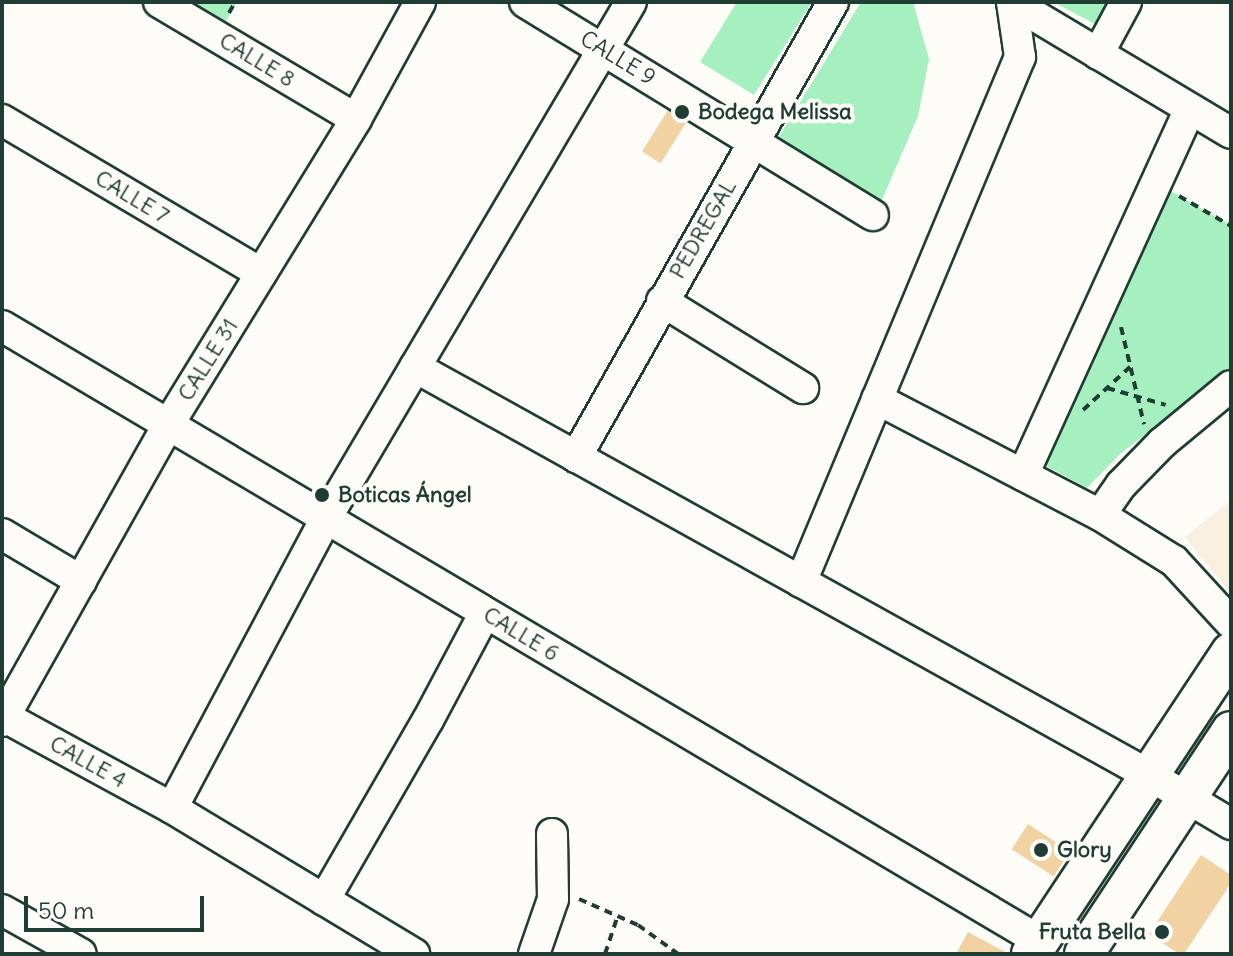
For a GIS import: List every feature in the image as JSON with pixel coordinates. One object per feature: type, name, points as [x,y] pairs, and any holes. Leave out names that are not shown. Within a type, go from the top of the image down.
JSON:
[{"type":"main road","points":[[1036,947],[1231,652]]},
{"type":"main road","points":[[1084,954],[1231,731]]},
{"type":"street","name":"CALLE 8","points":[[159,2],[356,119]]},
{"type":"street","name":"CALLE 31","points":[[4,719],[168,425],[356,119],[420,2]]},
{"type":"street","name":"CALLE 9","points":[[525,2],[873,215]]},
{"type":"street","points":[[172,808],[326,518],[631,2]]},
{"type":"street","name":"PEDREGAL","points":[[576,457],[833,2]]},
{"type":"street","points":[[1012,2],[1231,133]]},
{"type":"street","points":[[801,582],[1020,57],[1012,2]]},
{"type":"street","points":[[1098,54],[1126,2]]},
{"type":"street","points":[[1023,475],[1190,109]]},
{"type":"street","name":"CALLE 7","points":[[2,120],[261,273]]},
{"type":"street","points":[[662,301],[803,388]]},
{"type":"street","name":"CALLE 6","points":[[2,326],[485,613],[1036,947]]},
{"type":"street","points":[[415,367],[1149,775],[1231,824]]},
{"type":"street","points":[[1100,515],[1121,485],[1162,443],[1231,386]]},
{"type":"street","points":[[877,399],[1100,515],[1174,561],[1231,623]]},
{"type":"street","points":[[2,534],[81,581]]},
{"type":"street","points":[[324,900],[485,613]]},
{"type":"street","name":"CALLE 4","points":[[4,719],[172,808],[414,954]]},
{"type":"street","points":[[534,954],[553,892],[552,834]]},
{"type":"street","points":[[2,910],[81,954]]},
{"type":"path","points":[[1120,323],[1146,431]]},
{"type":"path","points":[[1072,420],[1130,367]]},
{"type":"path","points":[[1107,388],[1177,408]]},
{"type":"path","points":[[553,892],[618,914],[678,954]]},
{"type":"path","points":[[605,954],[618,914]]},
{"type":"shaded area","points":[[1231,500],[1231,594],[1185,537]]},
{"type":"green space","points":[[194,2],[237,2],[226,21]]},
{"type":"green space","points":[[737,2],[812,2],[754,95],[700,62]]},
{"type":"green space","points":[[861,2],[913,2],[929,59],[918,116],[881,202],[777,140]]},
{"type":"green space","points":[[1053,2],[1107,2],[1095,24]]},
{"type":"green space","points":[[1160,185],[1231,225],[1231,370],[1121,453],[1087,488],[1039,462]]},
{"type":"building","points":[[668,110],[687,122],[661,163],[642,152]]},
{"type":"building","name":"Glory","points":[[1028,824],[1070,851],[1054,876],[1012,849]]},
{"type":"building","points":[[1201,855],[1231,875],[1231,883],[1184,954],[1179,954],[1149,934]]},
{"type":"building","points":[[968,932],[1009,954],[956,954]]},
{"type":"place","name":"Bodega Melissa","points":[[682,112]]},
{"type":"place","name":"Boticas Ángel","points":[[322,495]]},
{"type":"place","name":"Glory","points":[[1041,850]]},
{"type":"place","name":"Fruta Bella","points":[[1162,932]]}]
